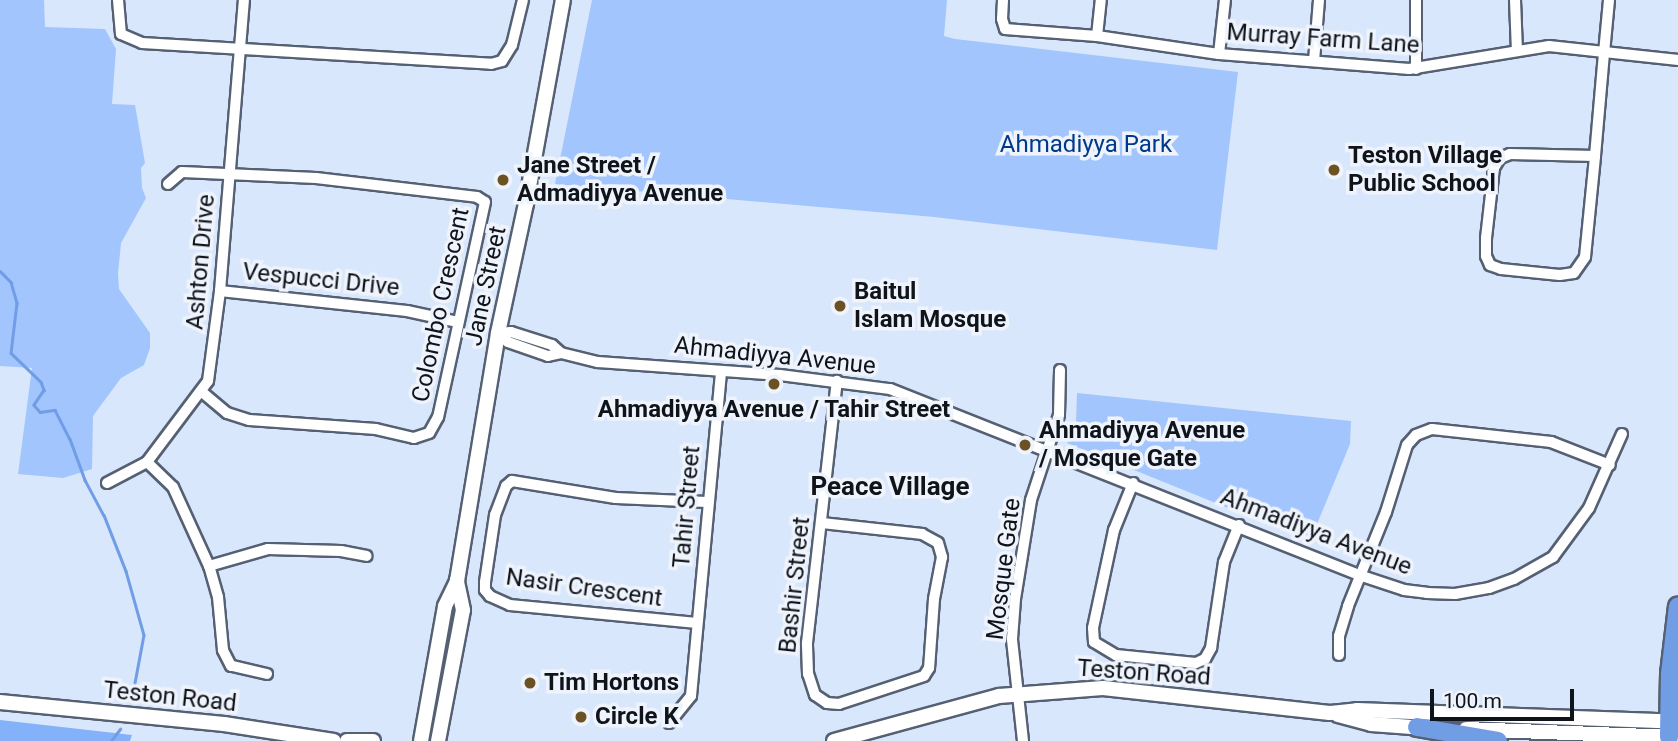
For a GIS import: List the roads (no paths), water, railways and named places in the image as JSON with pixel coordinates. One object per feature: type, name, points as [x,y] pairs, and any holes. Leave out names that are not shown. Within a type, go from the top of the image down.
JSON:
[{"type":"highway","points":[[1673,729],[1670,674],[1678,606]]},
{"type":"highway","points":[[1417,727],[1498,741]]},
{"type":"main road","name":"Jane Street","points":[[421,741],[445,606],[457,581],[498,333],[563,0]]},
{"type":"main road","name":"Jane Street","points":[[438,741],[463,610],[457,581]]},
{"type":"main road","name":"Teston Road","points":[[834,741],[999,696],[1103,688],[1330,713],[1371,724],[1417,727],[1673,729]]},
{"type":"main road","name":"Teston Road","points":[[0,702],[224,724],[334,741]]},
{"type":"main road","name":"Teston Road","points":[[1330,713],[1371,711],[1673,729]]},
{"type":"main road","points":[[347,741],[373,741]]},
{"type":"street","points":[[118,0],[118,26],[121,34],[133,41],[491,64],[502,61],[512,45],[523,0]]},
{"type":"street","name":"Ashton Drive","points":[[107,483],[148,461],[208,381],[220,291],[243,48],[244,0]]},
{"type":"street","name":"Murray Farm Lane","points":[[1003,0],[1002,19],[1005,29],[1097,36],[1219,54],[1416,69],[1549,46],[1678,60]]},
{"type":"street","points":[[1097,36],[1101,0]]},
{"type":"street","points":[[1219,54],[1224,0]]},
{"type":"street","points":[[1314,61],[1319,0]]},
{"type":"street","points":[[1416,0],[1416,69]]},
{"type":"street","points":[[1515,0],[1517,51]]},
{"type":"street","points":[[1595,156],[1510,154],[1500,158],[1494,168],[1486,238],[1486,256],[1490,265],[1501,269],[1560,275],[1574,273],[1585,257],[1595,156],[1609,0]]},
{"type":"street","points":[[168,184],[182,172],[230,174]]},
{"type":"street","name":"Colombo Crescent","points":[[202,392],[228,413],[249,420],[376,429],[414,438],[422,437],[433,429],[438,417],[485,202],[477,197],[316,178],[230,174]]},
{"type":"street","name":"Vespucci Drive","points":[[220,291],[407,311],[458,322]]},
{"type":"street","name":"Ahmadiyya Avenue","points":[[498,333],[509,342],[548,356],[561,353],[598,362],[837,381],[900,392],[1359,575],[1404,590],[1427,593],[1455,594],[1514,579],[1540,567],[1564,544],[1589,508],[1622,434]]},
{"type":"street","name":"Mosque Gate","points":[[1023,741],[1012,639],[1031,500],[1059,415],[1060,370]]},
{"type":"street","name":"Tahir Street","points":[[669,723],[691,696],[721,371]]},
{"type":"street","name":"Bashir Street","points":[[822,523],[922,534],[938,544],[942,557],[934,599],[929,668],[924,676],[839,704],[827,703],[815,695],[808,674],[807,643],[837,381]]},
{"type":"street","points":[[1339,655],[1339,636],[1359,575],[1386,512],[1407,445],[1423,432],[1444,430],[1551,442],[1609,465]]},
{"type":"street","points":[[148,461],[173,487],[209,566],[218,597],[223,650],[232,666],[267,674]]},
{"type":"street","name":"Nasir Crescent","points":[[697,624],[510,604],[490,596],[485,590],[485,582],[495,515],[506,486],[512,481],[616,498],[707,502]]},
{"type":"street","points":[[1133,484],[1114,530],[1093,628],[1094,642],[1116,655],[1196,663],[1205,659],[1211,648],[1224,562],[1239,525]]},
{"type":"street","points":[[209,566],[268,550],[341,551],[367,556]]},
{"type":"waterway","points":[[0,271],[11,282],[17,303],[11,353],[41,382],[44,390],[34,405],[40,412],[55,410],[70,439],[85,480],[104,515],[126,571],[144,635],[135,683]]},
{"type":"waterway","points":[[111,741],[120,729]]},
{"type":"place","name":"Teston Village Public School","points":[[1334,170]]},
{"type":"place","name":"Jane Street / Admadiyya Avenue","points":[[503,180]]},
{"type":"place","name":"Baitul Islam Mosque","points":[[840,306]]},
{"type":"place","name":"Ahmadiyya Avenue / Tahir Street","points":[[774,384]]},
{"type":"place","name":"Ahmadiyya Avenue / Mosque Gate","points":[[1025,445]]},
{"type":"place","name":"Tim Hortons","points":[[530,683]]},
{"type":"place","name":"Circle K","points":[[581,717]]},
{"type":"district","name":"Peace Village","points":[[890,487]]},
{"type":"park label","name":"Ahmadiyya Park","points":[[1086,145]]}]
